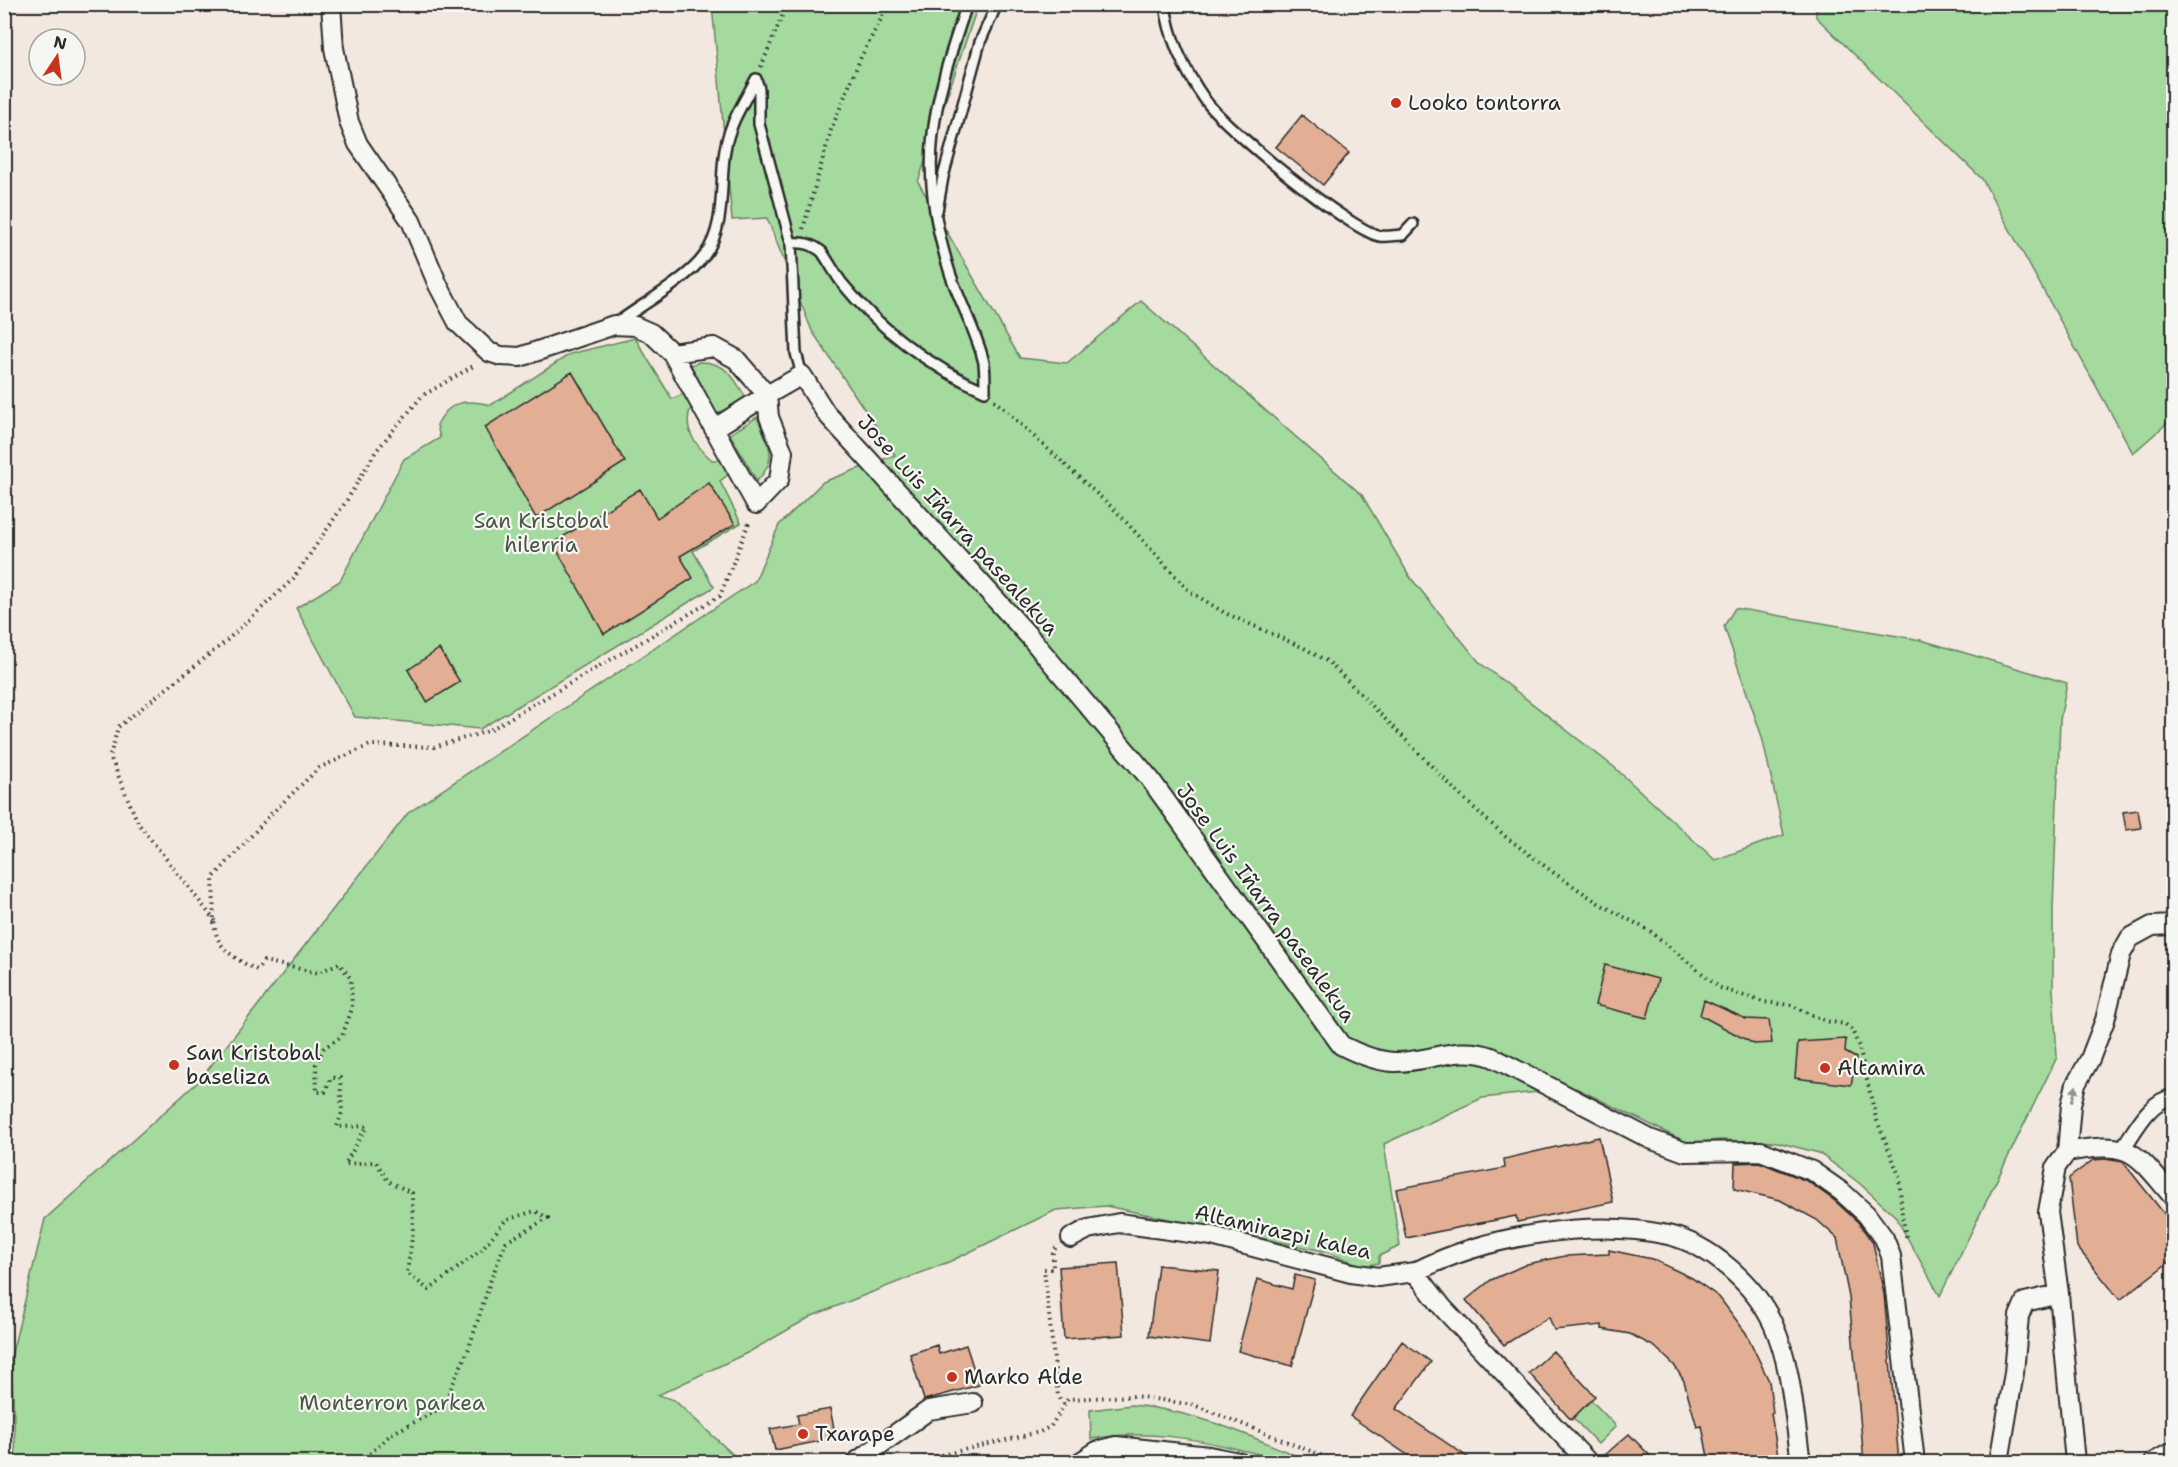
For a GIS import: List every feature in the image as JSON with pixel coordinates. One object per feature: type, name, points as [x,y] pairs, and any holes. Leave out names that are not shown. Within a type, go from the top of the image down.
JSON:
[{"type":"street","points":[[331,4],[334,48],[349,122],[358,144],[411,221],[438,285],[458,323],[489,351],[495,354],[520,357],[614,326],[635,327],[651,333],[672,353],[756,504],[779,480],[783,452],[769,417],[767,395],[736,359],[714,347],[672,353]]},
{"type":"street","points":[[715,428],[802,375]]},
{"type":"street","name":"Jose Luis Iñarra pasealekua","points":[[802,375],[826,413],[1028,635],[1150,779],[1341,1045],[1365,1057],[1394,1062],[1476,1051],[1492,1057],[1650,1139],[1685,1152],[1761,1152],[1788,1160],[1812,1171],[1842,1192],[1866,1214],[1884,1238],[1891,1256],[1915,1462]]},
{"type":"street","points":[[2075,1462],[2059,1294],[2048,1212],[2056,1167],[2067,1152],[2071,1105],[2076,1084],[2090,1059],[2105,1020],[2121,954],[2130,938],[2144,930],[2152,926],[2174,925]]},
{"type":"street","points":[[2124,1148],[2142,1119],[2158,1104],[2174,1097]]},
{"type":"street","points":[[2067,1152],[2100,1146],[2124,1148],[2133,1152],[2174,1198]]},
{"type":"street","name":"Altamirazpi kalea","points":[[1071,1238],[1088,1229],[1119,1223],[1212,1236],[1351,1273],[1378,1277],[1415,1272]]},
{"type":"street","points":[[1588,1462],[1443,1308],[1415,1272],[1445,1257],[1573,1230],[1607,1229],[1670,1236],[1701,1249],[1729,1269],[1755,1294],[1773,1324],[1784,1355],[1801,1462]]},
{"type":"street","points":[[1999,1462],[2014,1373],[2019,1316],[2025,1302],[2059,1294]]},
{"type":"street","points":[[856,1462],[929,1410],[973,1403]]},
{"type":"street","points":[[1081,1462],[1097,1451],[1116,1446],[1209,1456],[1239,1462]]},
{"type":"street","points":[[2154,1462],[2174,1451]]},
{"type":"street","points":[[2167,1462],[2174,1462]]},
{"type":"lane","points":[[967,4],[946,66],[931,136],[931,195],[935,219],[954,284],[984,363],[985,391]]},
{"type":"lane","points":[[935,219],[943,177],[980,42],[997,4]]},
{"type":"lane","points":[[1165,4],[1167,27],[1187,69],[1207,102],[1252,147],[1347,218],[1379,236],[1403,235],[1413,224]]},
{"type":"lane","points":[[756,79],[763,142],[791,243],[796,353],[802,375]]},
{"type":"lane","points":[[614,326],[687,273],[705,256],[720,215],[725,150],[732,124],[756,79]]},
{"type":"lane","points":[[791,243],[807,243],[822,252],[855,299],[882,324],[939,366],[985,391]]},
{"type":"path","points":[[756,79],[787,4]]},
{"type":"path","points":[[791,243],[805,227],[825,149],[846,91],[871,37],[890,4]]},
{"type":"path","points":[[215,921],[138,823],[110,756],[118,727],[224,643],[292,579],[376,451],[422,396],[495,354]]},
{"type":"path","points":[[985,391],[1117,512],[1186,588],[1225,613],[1304,648],[1330,663],[1463,798],[1506,837],[1554,873],[1599,904],[1650,931],[1720,988],[1755,1000],[1791,1005],[1826,1021],[1845,1024],[1852,1030],[1859,1047],[1876,1118],[1899,1175],[1902,1215],[1909,1248]]},
{"type":"path","points":[[361,1462],[391,1434],[442,1408],[469,1348],[491,1279],[506,1242],[548,1218],[535,1211],[506,1220],[481,1250],[429,1290],[407,1272],[413,1231],[412,1193],[388,1181],[376,1162],[345,1164],[368,1126],[337,1127],[342,1112],[340,1078],[331,1078],[325,1092],[317,1092],[316,1064],[324,1048],[342,1036],[352,1010],[351,979],[339,963],[318,973],[264,961],[257,970],[231,958],[216,940],[213,878],[271,814],[319,768],[370,745],[434,747],[488,731],[720,596],[756,504]]},
{"type":"path","points":[[1064,1404],[1058,1396],[1044,1269],[1053,1269],[1053,1250],[1071,1238]]},
{"type":"path","points":[[2174,1421],[2170,1423],[2174,1429]]},
{"type":"green space","name":"Monterron parkea","points":[[712,5],[978,5],[918,182],[1020,358],[1067,363],[1141,301],[1362,495],[1410,577],[1480,663],[1614,767],[1715,860],[1784,835],[1762,737],[1724,626],[1735,608],[1921,640],[2067,683],[2060,720],[2053,910],[2053,989],[2057,1057],[1940,1296],[1895,1216],[1859,1183],[1819,1153],[1777,1142],[1719,1140],[1688,1143],[1576,1088],[1482,1098],[1384,1144],[1400,1246],[1379,1256],[1379,1263],[1364,1266],[1323,1251],[1106,1206],[1056,1210],[951,1261],[812,1316],[749,1352],[658,1395],[674,1400],[741,1462],[16,1462],[11,1357],[45,1219],[199,1081],[408,813],[755,581],[779,525],[823,482],[895,455],[812,331],[767,218],[732,220]]},
{"type":"green space","points":[[1816,5],[2173,5],[2173,418],[2133,453],[1982,179],[1816,17]]},
{"type":"green space","name":"San Kristobal hilerria","points":[[635,338],[672,399],[683,394],[691,407],[688,423],[696,443],[712,460],[721,460],[729,474],[720,481],[741,523],[693,551],[714,587],[480,729],[355,717],[296,608],[340,581],[404,459],[440,438],[437,425],[447,410],[453,406],[466,402],[491,405],[570,354]]},
{"type":"green space","points":[[700,362],[723,368],[733,377],[746,398],[717,414],[691,365]]},
{"type":"green space","points":[[757,417],[768,443],[770,457],[768,465],[757,481],[730,434]]},
{"type":"green space","points":[[1591,1400],[1616,1426],[1598,1444],[1573,1418]]},
{"type":"green space","points":[[1132,1405],[1179,1413],[1223,1426],[1310,1462],[1285,1460],[1208,1442],[1169,1436],[1130,1435],[1091,1439],[1090,1410]]},
{"type":"building","points":[[1302,115],[1349,153],[1323,185],[1276,147]]},
{"type":"building","points":[[572,372],[625,462],[536,518],[485,427]]},
{"type":"building","points":[[709,483],[735,524],[680,556],[693,578],[604,634],[553,543],[640,489],[657,518]]},
{"type":"building","points":[[439,649],[460,682],[427,702],[408,670]]},
{"type":"building","points":[[2138,810],[2141,828],[2126,830],[2123,812]]},
{"type":"building","points":[[1605,965],[1658,979],[1647,1018],[1595,1005]]},
{"type":"building","points":[[1704,1000],[1746,1019],[1769,1020],[1772,1043],[1754,1044],[1700,1015]]},
{"type":"building","name":"Altamira","points":[[1846,1039],[1845,1052],[1856,1058],[1851,1085],[1795,1078],[1798,1042]]},
{"type":"building","points":[[1599,1137],[1613,1202],[1517,1222],[1516,1216],[1406,1238],[1396,1189],[1505,1168],[1504,1159]]},
{"type":"building","points":[[2093,1160],[2123,1162],[2174,1226],[2174,1258],[2120,1300],[2077,1247],[2069,1178]]},
{"type":"building","points":[[1759,1162],[1807,1181],[1835,1201],[1858,1222],[1873,1243],[1884,1294],[1899,1462],[1864,1462],[1849,1297],[1837,1238],[1817,1220],[1780,1200],[1734,1189],[1735,1163]]},
{"type":"building","points":[[1609,1250],[1652,1259],[1692,1278],[1719,1297],[1746,1333],[1769,1381],[1773,1413],[1771,1413],[1779,1462],[1709,1462],[1702,1426],[1697,1427],[1684,1381],[1674,1365],[1655,1347],[1630,1334],[1602,1329],[1602,1325],[1554,1330],[1549,1317],[1504,1345],[1466,1300],[1491,1280],[1527,1264],[1565,1256],[1609,1254]]},
{"type":"building","points":[[1118,1263],[1124,1335],[1064,1339],[1059,1267]]},
{"type":"building","points":[[1158,1265],[1219,1271],[1210,1344],[1149,1336]]},
{"type":"building","points":[[1295,1275],[1315,1280],[1292,1366],[1238,1351],[1257,1279],[1292,1289]]},
{"type":"building","points":[[1402,1341],[1431,1362],[1396,1409],[1475,1462],[1418,1462],[1350,1416]]},
{"type":"building","name":"Marko Alde","points":[[937,1345],[939,1354],[966,1345],[979,1385],[924,1400],[910,1354]]},
{"type":"building","points":[[1553,1351],[1595,1396],[1571,1420],[1529,1373]]},
{"type":"building","name":"Txarape","points":[[830,1409],[836,1438],[775,1450],[770,1429],[799,1424],[797,1415]]},
{"type":"building","points":[[1629,1434],[1656,1462],[1599,1462],[1599,1460]]},
{"type":"place","name":"Looko tontorra","points":[[1396,103]]},
{"type":"place","name":"San Kristobal baseliza","points":[[174,1065]]},
{"type":"place","name":"Altamira","points":[[1825,1068]]},
{"type":"place","name":"Marko Alde","points":[[952,1377]]},
{"type":"place","name":"Txarape","points":[[803,1434]]}]
